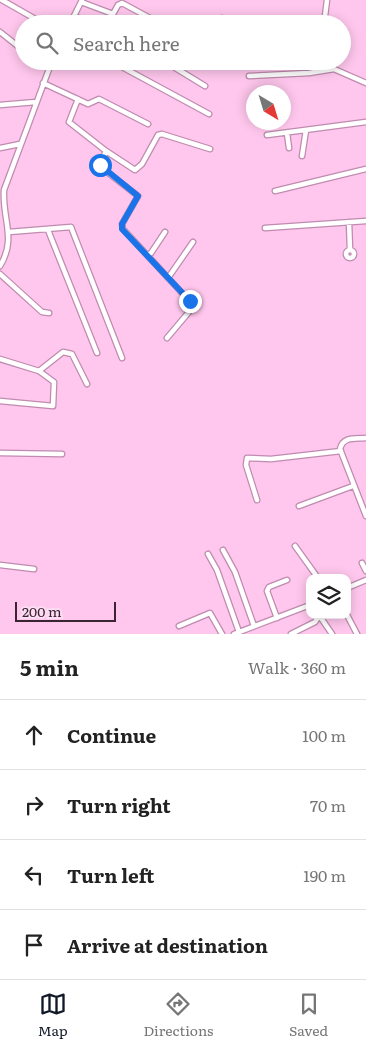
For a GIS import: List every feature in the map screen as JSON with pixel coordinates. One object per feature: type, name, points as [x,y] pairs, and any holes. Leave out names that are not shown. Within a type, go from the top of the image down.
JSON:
[{"type":"street","points":[[2,0],[28,15]]},
{"type":"street","points":[[325,15],[327,0]]},
{"type":"street","points":[[75,15],[82,1],[113,14],[118,5],[122,3],[144,15]]},
{"type":"street","points":[[0,32],[15,44]]},
{"type":"street","points":[[0,266],[9,250],[9,232],[3,206],[4,190],[49,70]]},
{"type":"street","points":[[127,70],[208,114]]},
{"type":"street","points":[[179,70],[206,86]]},
{"type":"street","points":[[249,76],[309,73],[326,70]]},
{"type":"street","points":[[334,70],[366,82]]},
{"type":"street","points":[[43,83],[90,104],[99,99],[148,124]]},
{"type":"street","points":[[78,100],[69,122],[106,151],[135,170],[142,164],[158,136],[162,134],[210,149]]},
{"type":"street","points":[[0,105],[36,102]]},
{"type":"street","points":[[268,135],[366,122]]},
{"type":"street","points":[[302,156],[306,130]]},
{"type":"street","points":[[287,133],[289,148]]},
{"type":"street","points":[[0,148],[20,144]]},
{"type":"street","points":[[106,151],[100,166],[138,196],[122,226],[194,306],[167,338]]},
{"type":"street","points":[[275,192],[366,169]]},
{"type":"street","points":[[265,228],[366,221]]},
{"type":"street","points":[[349,222],[350,250]]},
{"type":"street","points":[[9,232],[71,228],[122,358]]},
{"type":"street","points":[[48,230],[97,353]]},
{"type":"street","points":[[147,255],[151,253],[165,232]]},
{"type":"street","points":[[168,278],[193,242]]},
{"type":"street","points":[[0,274],[42,312],[49,313]]},
{"type":"street","points":[[39,371],[63,352],[68,352],[72,354],[87,384]]},
{"type":"street","points":[[0,359],[39,371],[53,380],[54,405],[0,401]]},
{"type":"street","points":[[366,438],[347,439],[341,444],[341,451],[353,486],[366,516]]},
{"type":"street","points":[[257,500],[246,465],[247,458],[271,459],[341,451]]},
{"type":"street","points":[[0,453],[62,454]]},
{"type":"street","points":[[299,506],[353,486]]},
{"type":"street","points":[[296,546],[315,574]]},
{"type":"street","points":[[223,550],[235,572],[254,626]]},
{"type":"street","points":[[208,554],[218,570],[237,633],[306,607]]},
{"type":"street","points":[[362,563],[366,571]]},
{"type":"street","points":[[0,564],[34,569]]},
{"type":"street","points":[[277,618],[267,591],[269,587],[287,580]]},
{"type":"street","points":[[351,586],[365,581],[366,587]]},
{"type":"street","points":[[179,626],[210,613],[222,634]]},
{"type":"street","points":[[291,634],[315,622],[317,619]]},
{"type":"street","points":[[322,619],[332,634]]},
{"type":"street","points":[[349,619],[357,634]]},
{"type":"route","points":[[100,165],[138,196],[122,224],[122,229],[190,301]]}]
